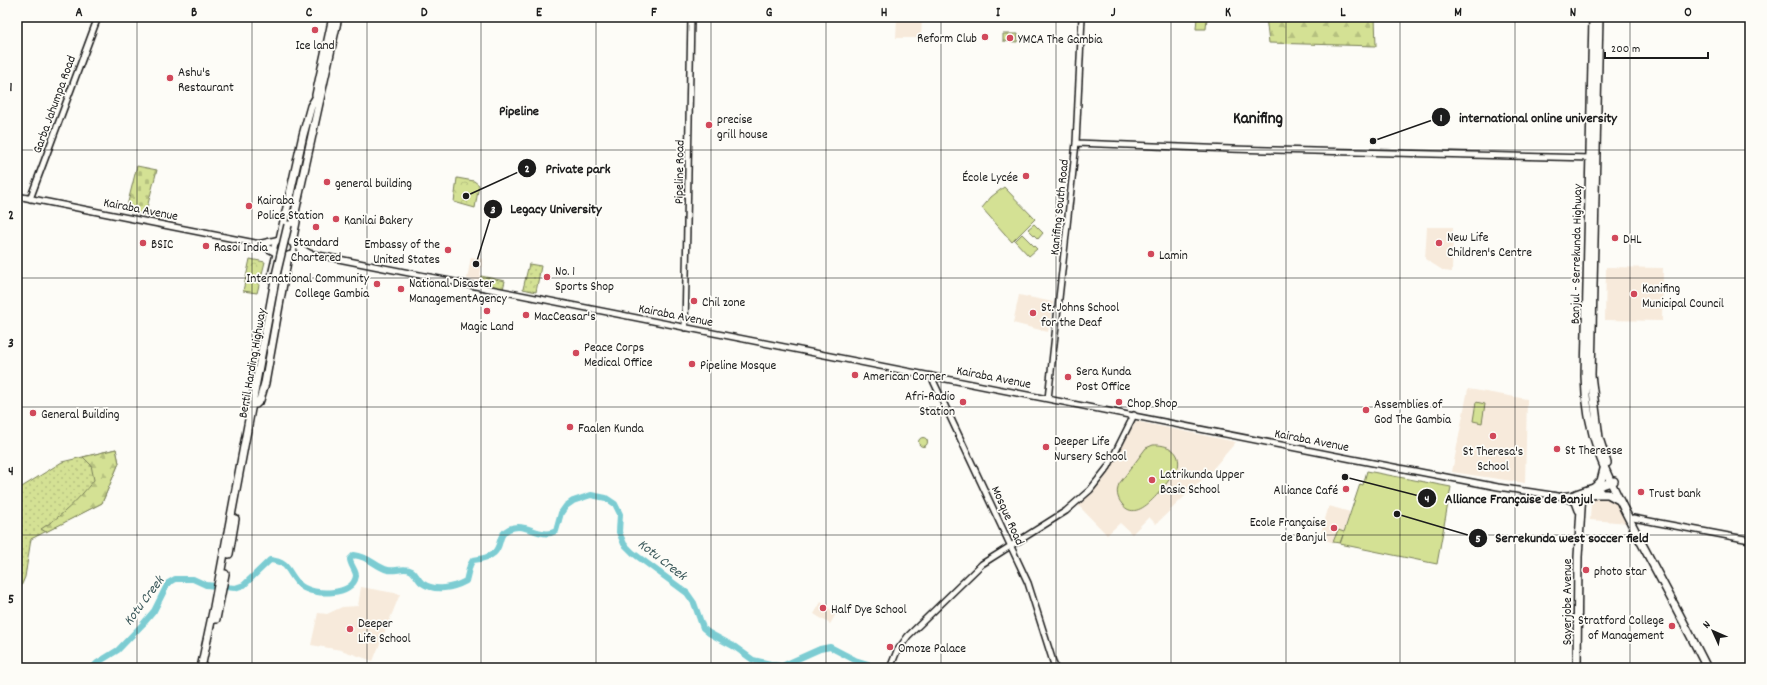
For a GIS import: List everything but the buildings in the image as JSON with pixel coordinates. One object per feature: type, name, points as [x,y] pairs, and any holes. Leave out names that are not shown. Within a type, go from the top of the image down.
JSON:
[{"type":"main road","name":"Bertil Harding Highway","points":[[318,98],[333,17]]},
{"type":"main road","name":"Bertil Harding Highway","points":[[206,668],[255,396],[315,109],[338,17]]},
{"type":"main road","name":"Banjul - Serrekunda Highway","points":[[1592,17],[1591,375],[1599,438],[1613,484]]},
{"type":"main road","name":"Banjul - Serrekunda Highway","points":[[1599,17],[1592,158],[1585,389],[1592,434],[1604,469],[1613,484]]},
{"type":"main road","points":[[260,244],[279,240],[311,106],[318,98],[322,108],[292,242],[308,254]]},
{"type":"main road","points":[[260,244],[276,253],[252,382],[254,404],[260,400],[265,383],[289,256],[308,254]]},
{"type":"main road","points":[[1593,491],[1601,481],[1604,469]]},
{"type":"main road","points":[[1579,497],[1613,484]]},
{"type":"main road","points":[[1613,484],[1619,500],[1707,668]]},
{"type":"main road","points":[[1613,484],[1712,668]]},
{"type":"main road","points":[[1593,491],[1608,494],[1619,500]]},
{"type":"main road","name":"Sayerjobe Avenue","points":[[1577,668],[1579,497]]},
{"type":"main road","name":"Bertil Harding Highway","points":[[201,668],[219,594]]},
{"type":"street","name":"Garba Jahumpa Road","points":[[30,198],[98,17]]},
{"type":"street","name":"Pipeline Road","points":[[685,328],[691,17]]},
{"type":"street","name":"Kanifing South Road","points":[[1048,399],[1053,338],[1076,143],[1082,17]]},
{"type":"street","points":[[1076,143],[1231,149],[1592,158]]},
{"type":"street","name":"Kairaba Avenue","points":[[17,196],[260,244]]},
{"type":"street","points":[[286,238],[292,242],[294,250],[289,256],[282,257],[276,253],[274,246],[279,240],[286,238]]},
{"type":"street","name":"Kairaba Avenue","points":[[308,254],[1498,487],[1558,496],[1579,497]]},
{"type":"street","name":"Mosque Road","points":[[931,376],[1012,547],[1032,594],[1055,668]]},
{"type":"street","points":[[890,668],[900,646],[919,624],[950,597],[985,562],[1012,547],[1066,511],[1090,490],[1108,467],[1134,416]]},
{"type":"street","points":[[1632,518],[1750,540]]},
{"type":"shaded area","points":[[897,17],[922,17],[921,38],[896,38]]},
{"type":"shaded area","name":"New Life Children's Centre","points":[[1427,227],[1453,227],[1452,272],[1444,271],[1425,259]]},
{"type":"shaded area","points":[[471,257],[483,259],[479,281],[467,279]]},
{"type":"shaded area","name":"Kanifing Municipal Council","points":[[1606,267],[1663,268],[1662,321],[1605,320]]},
{"type":"shaded area","name":"St. Johns School for the Deaf","points":[[1019,295],[1053,302],[1048,332],[1013,323]]},
{"type":"shaded area","name":"St Theresa's School","points":[[1468,389],[1527,399],[1525,483],[1452,472]]},
{"type":"shaded area","name":"Latrikunda Upper Basic School","points":[[1135,421],[1236,442],[1211,471],[1156,524],[1149,517],[1132,534],[1120,523],[1107,535],[1078,505],[1109,471]]},
{"type":"shaded area","points":[[1601,496],[1615,499],[1629,523],[1590,520],[1591,501]]},
{"type":"shaded area","name":"Ecole Française de Banjul","points":[[1329,506],[1350,512],[1340,544],[1319,539]]},
{"type":"shaded area","name":"Deeper Life School","points":[[361,587],[400,594],[373,661],[341,650],[311,645],[318,613],[327,614],[342,607],[358,606]]},
{"type":"shaded area","name":"Half Dye School","points":[[821,602],[836,614],[830,624],[814,614]]},
{"type":"green space","points":[[1197,17],[1207,17],[1206,29],[1196,29]]},
{"type":"green space","points":[[1266,17],[1375,17],[1376,46],[1269,43]]},
{"type":"green space","name":"YMCA The Gambia","points":[[1003,34],[1018,34],[1017,42],[1003,41]]},
{"type":"green space","points":[[137,166],[157,170],[145,215],[126,210]]},
{"type":"green space","points":[[457,178],[474,181],[479,185],[475,208],[454,202]]},
{"type":"green space","points":[[1004,187],[1035,219],[1012,242],[982,208],[991,197]]},
{"type":"green space","points":[[1034,224],[1043,233],[1038,239],[1028,229]]},
{"type":"green space","points":[[1022,234],[1037,249],[1029,256],[1015,241]]},
{"type":"green space","points":[[250,259],[265,262],[257,293],[243,291]]},
{"type":"green space","points":[[529,264],[541,266],[536,292],[523,289]]},
{"type":"green space","points":[[481,276],[505,281],[503,289],[479,285]]},
{"type":"green space","points":[[1476,402],[1485,404],[1482,423],[1473,421]]},
{"type":"green space","points":[[923,437],[928,442],[923,447],[918,442]]},
{"type":"green space","points":[[1153,445],[1168,447],[1176,453],[1179,462],[1178,468],[1153,500],[1137,510],[1129,510],[1120,502],[1118,497],[1119,484],[1146,448]]},
{"type":"green space","points":[[116,449],[119,463],[102,503],[31,539],[25,577],[17,596],[17,490],[62,462]]},
{"type":"green space","points":[[116,449],[119,463],[102,503],[46,532],[41,529],[82,495],[94,480],[91,465],[83,457]]},
{"type":"green space","points":[[1367,471],[1451,487],[1437,564],[1340,544],[1343,535],[1340,543],[1333,542],[1338,530],[1344,532],[1360,484],[1363,485]]},
{"type":"waterway","name":"Kotu Creek","points":[[92,668],[97,663],[118,650],[143,624],[154,611],[168,583],[175,579],[193,579],[206,585],[235,588],[244,585],[270,560],[282,563],[297,582],[307,589],[323,593],[341,591],[353,583],[356,576],[350,559],[354,555],[365,558],[384,569],[403,569],[412,571],[421,582],[427,586],[438,588],[455,586],[466,581],[470,565],[473,560],[492,555],[496,551],[504,532],[515,527],[527,528],[544,533],[556,531],[561,513],[566,506],[573,501],[591,495],[606,498],[615,504],[620,514],[619,532],[624,544],[633,553],[687,593],[694,603],[703,628],[709,633],[735,647],[753,660],[782,666],[820,649],[830,647],[855,660],[868,664],[873,668]]},
{"type":"place","name":"Ice land","points":[[315,30]]},
{"type":"place","name":"Reform Club","points":[[985,37]]},
{"type":"place","name":"YMCA The Gambia","points":[[1010,38]]},
{"type":"place","name":"Ashu's Restaurant","points":[[170,78]]},
{"type":"place","name":"precise grill house","points":[[709,125]]},
{"type":"place","name":"international online university","points":[[1373,141]]},
{"type":"place","name":"École Lycée","points":[[1026,176]]},
{"type":"place","name":"general building","points":[[327,182]]},
{"type":"place","name":"Private park","points":[[466,196]]},
{"type":"place","name":"Kairaba Police Station","points":[[249,206]]},
{"type":"place","name":"Kanilai Bakery","points":[[336,219]]},
{"type":"place","name":"Standard Chartered","points":[[316,227]]},
{"type":"place","name":"DHL","points":[[1615,238]]},
{"type":"place","name":"BSIC","points":[[143,243]]},
{"type":"place","name":"New Life Children's Centre","points":[[1439,243]]},
{"type":"place","name":"Rasoi India","points":[[206,246]]},
{"type":"place","name":"Embassy of the United States","points":[[448,250]]},
{"type":"place","name":"Lamin","points":[[1151,254]]},
{"type":"place","name":"Legacy University","points":[[476,264]]},
{"type":"place","name":"No. 1 Sports Shop","points":[[547,277]]},
{"type":"place","name":"International Community College Gambia","points":[[377,284]]},
{"type":"place","name":"National Disaster ManagementAgency","points":[[401,289]]},
{"type":"place","name":"Kanifing Municipal Council","points":[[1634,294]]},
{"type":"place","name":"Chil zone","points":[[694,301]]},
{"type":"place","name":"Magic Land","points":[[487,311]]},
{"type":"place","name":"St. Johns School for the Deaf","points":[[1033,313]]},
{"type":"place","name":"MacCeasar's","points":[[526,315]]},
{"type":"place","name":"Peace Corps Medical Office","points":[[576,353]]},
{"type":"place","name":"Pipeline Mosque","points":[[692,364]]},
{"type":"place","name":"American Corner","points":[[855,375]]},
{"type":"place","name":"Sera Kunda Post Office","points":[[1068,377]]},
{"type":"place","name":"Afri-Radio Station","points":[[963,402]]},
{"type":"place","name":"Chop Shop","points":[[1119,402]]},
{"type":"place","name":"Assemblies of God The Gambia","points":[[1366,410]]},
{"type":"place","name":"General Building","points":[[33,413]]},
{"type":"place","name":"Faalen Kunda","points":[[570,427]]},
{"type":"place","name":"St Theresa's School","points":[[1493,436]]},
{"type":"place","name":"Deeper Life Nursery School","points":[[1046,447]]},
{"type":"place","name":"St Theresse","points":[[1557,449]]},
{"type":"place","name":"Alliance Française de Banjul","points":[[1345,477]]},
{"type":"place","name":"Latrikunda Upper Basic School","points":[[1152,480]]},
{"type":"place","name":"Alliance Café","points":[[1346,489]]},
{"type":"place","name":"Trust bank","points":[[1641,492]]},
{"type":"place","name":"Serrekunda west soccer field","points":[[1397,514]]},
{"type":"place","name":"Ecole Française de Banjul","points":[[1334,528]]},
{"type":"place","name":"photo star","points":[[1586,570]]},
{"type":"place","name":"Half Dye School","points":[[823,608]]},
{"type":"place","name":"Stratford College of Management","points":[[1672,626]]},
{"type":"place","name":"Deeper Life School","points":[[350,629]]},
{"type":"place","name":"Omoze Palace","points":[[890,647]]},
{"type":"district","name":"Pipeline","points":[[519,110]]},
{"type":"district","name":"Kanifing","points":[[1258,117]]}]
